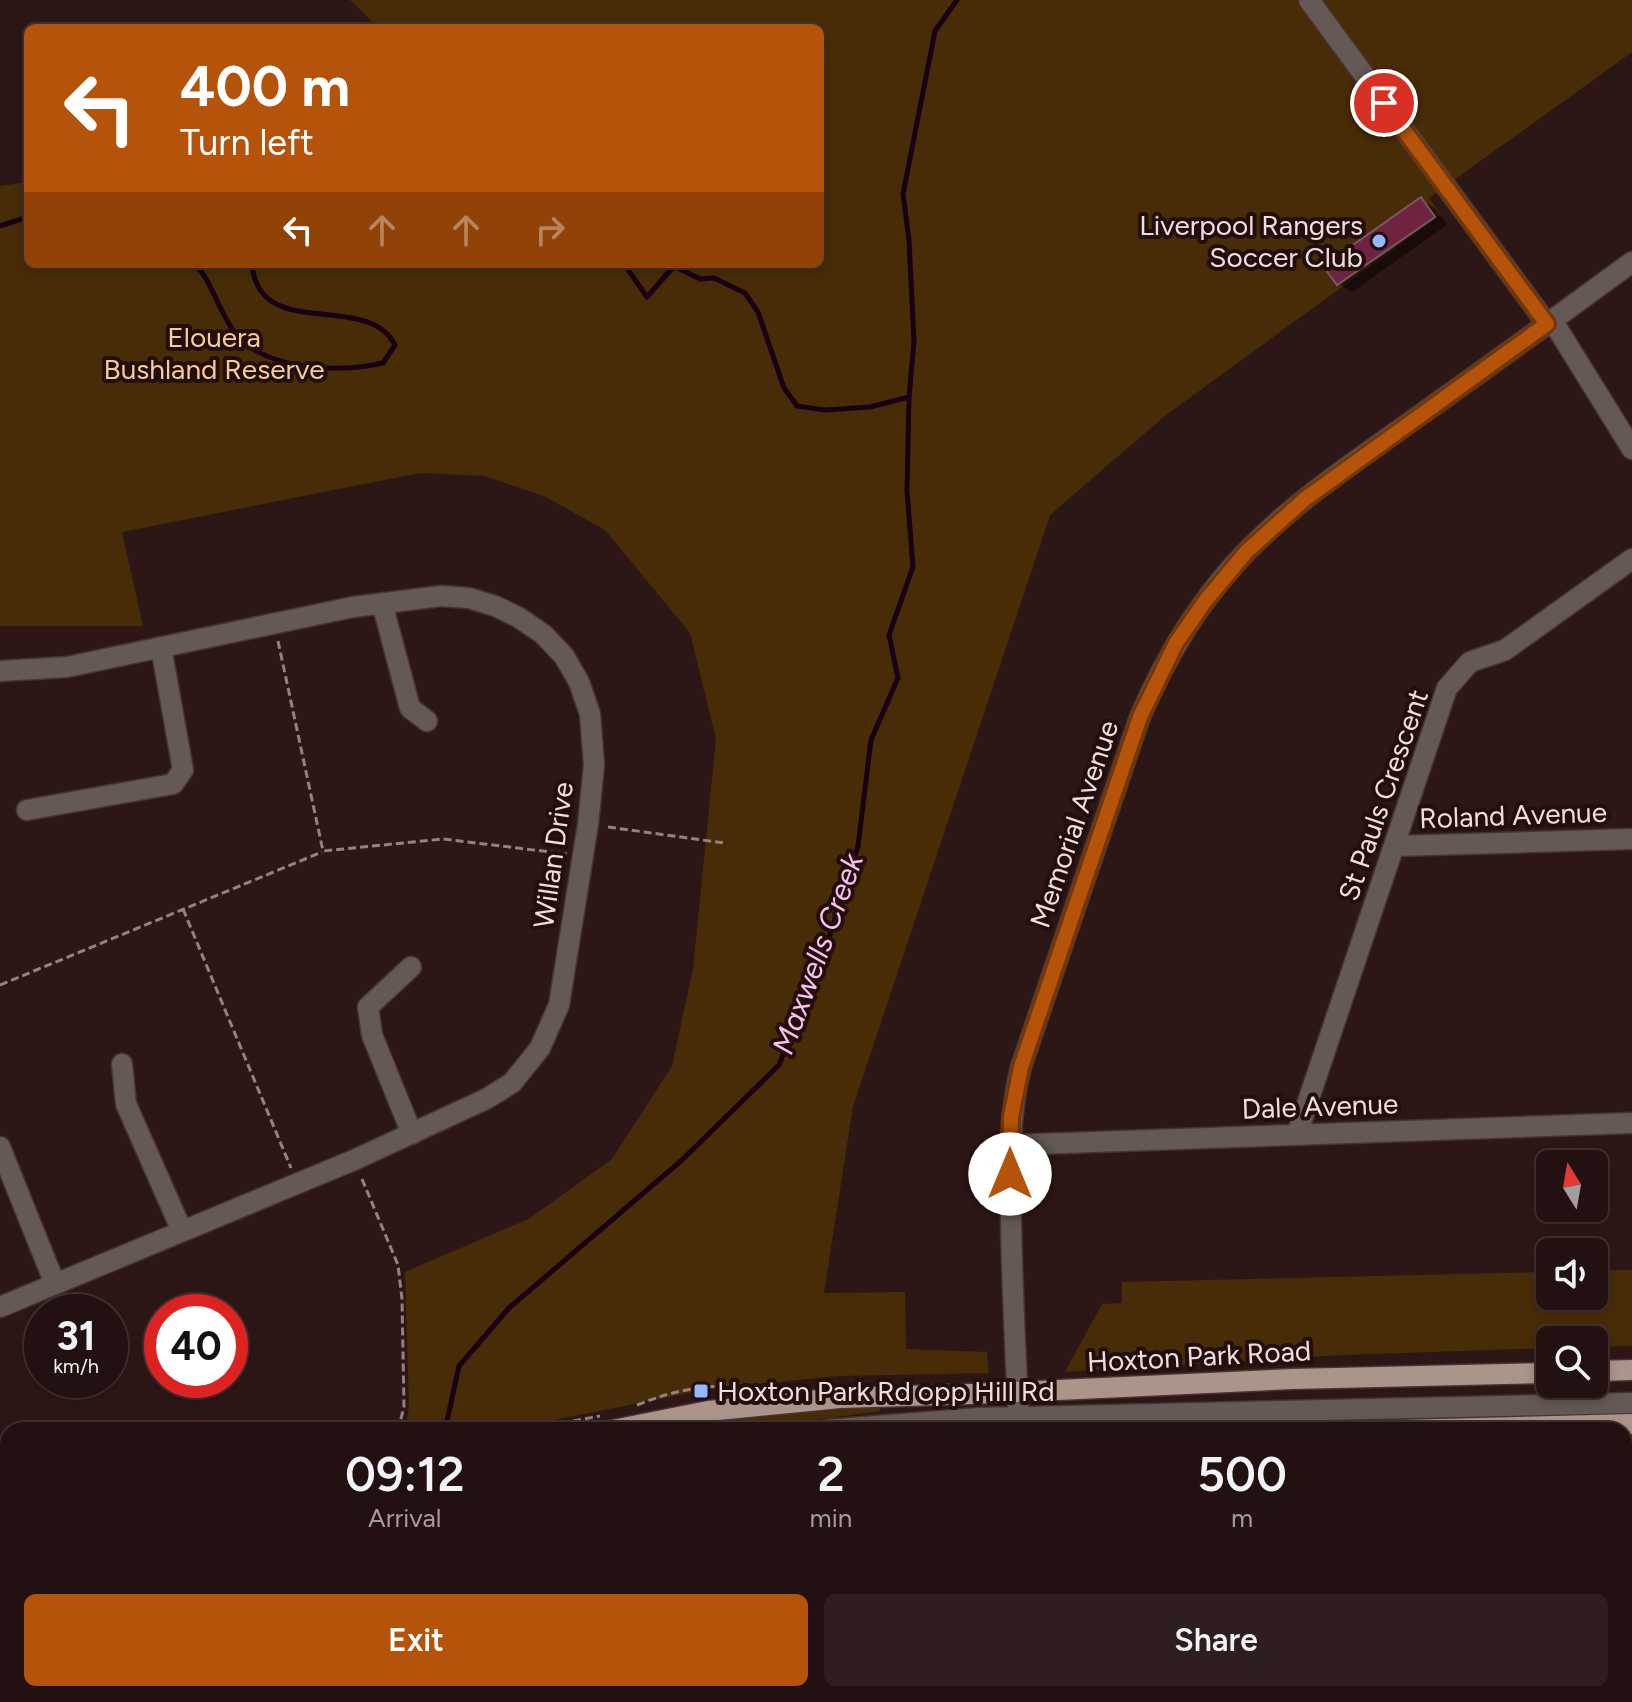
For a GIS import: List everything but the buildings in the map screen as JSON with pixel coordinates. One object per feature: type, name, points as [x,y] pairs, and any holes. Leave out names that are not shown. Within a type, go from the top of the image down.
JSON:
[{"type":"main road","points":[[1608,1371],[1632,1370]]},
{"type":"main road","name":"Hoxton Park Road","points":[[653,1422],[774,1402],[1292,1379],[1536,1373]]},
{"type":"street","points":[[1309,0],[1550,322],[1632,449]]},
{"type":"street","name":"Memorial Avenue","points":[[1018,1422],[1010,1145],[1013,1096],[1140,717],[1176,643],[1226,575],[1277,522],[1333,478],[1632,262]]},
{"type":"street","name":"St Pauls Crescent","points":[[1297,1134],[1395,846],[1435,716],[1447,688],[1470,662],[1505,650],[1632,559]]},
{"type":"street","name":"Willan Drive","points":[[0,671],[67,667],[274,622],[382,603],[441,596],[469,598],[495,606],[543,634],[564,656],[579,682],[590,714],[594,765],[588,824],[559,1005],[540,1048],[512,1083],[486,1099],[354,1160],[0,1307]]},
{"type":"street","points":[[382,603],[410,708],[427,721]]},
{"type":"street","points":[[27,810],[173,784],[183,770],[161,647]]},
{"type":"street","name":"Roland Avenue","points":[[1395,846],[1632,839]]},
{"type":"street","points":[[411,967],[368,1007],[372,1035],[412,1134]]},
{"type":"street","points":[[122,1064],[126,1104],[182,1231]]},
{"type":"street","name":"Dale Avenue","points":[[1010,1145],[1632,1123]]},
{"type":"street","points":[[0,1147],[55,1284]]},
{"type":"street","points":[[1049,1422],[1632,1403]]},
{"type":"path","points":[[274,622],[323,851]]},
{"type":"path","points":[[588,824],[724,843]]},
{"type":"path","points":[[0,985],[323,851],[443,839],[582,856]]},
{"type":"path","points":[[183,909],[297,1182]]},
{"type":"path","points":[[354,1160],[398,1265],[402,1299],[404,1407],[400,1422]]},
{"type":"green space","name":"Elouera Bushland Reserve","points":[[350,0],[1632,0],[1632,52],[1429,198],[1441,215],[1166,415],[1050,515],[853,1106],[824,1293],[905,1292],[906,1349],[987,1352],[989,1373],[839,1376],[714,1388],[536,1422],[407,1422],[405,1272],[530,1218],[612,1159],[672,1066],[693,969],[716,738],[690,633],[605,530],[546,497],[485,476],[420,473],[122,532],[143,626],[0,626],[0,186],[24,183],[24,268],[824,268],[824,24],[375,24]]},
{"type":"green space","points":[[1608,1270],[1632,1270],[1632,1346],[1608,1347],[1608,1326],[1536,1326],[1536,1348],[1343,1355],[1065,1372],[1102,1304],[1122,1303],[1122,1282],[1536,1272],[1536,1310],[1608,1310]]},
{"type":"green space","points":[[880,1405],[880,1411],[800,1422],[722,1422],[721,1419],[758,1413]]},
{"type":"waterway","name":"Maxwells Creek","points":[[447,1422],[459,1366],[509,1308],[682,1160],[779,1065],[827,944],[858,846],[871,740],[898,678],[889,635],[913,567],[907,491],[914,341],[909,240],[903,194],[935,31],[957,0]]},
{"type":"waterway","points":[[0,226],[24,218]]},
{"type":"waterway","points":[[198,268],[236,334],[266,356],[305,366],[346,368],[383,363],[395,345],[381,329],[362,320],[293,310],[273,302],[259,288],[253,268]]},
{"type":"waterway","points":[[627,268],[647,297],[672,268]]},
{"type":"waterway","points":[[678,268],[700,279],[714,278],[745,293],[758,312],[784,388],[797,406],[825,410],[870,407],[909,397]]},
{"type":"place","name":"Liverpool Rangers Soccer Club","points":[[1379,241]]},
{"type":"place","name":"Hoxton Park Rd opp Hill Rd","points":[[701,1391]]},
{"type":"route","points":[[1010,1174],[1013,1096],[1021,1067],[1140,717],[1176,643],[1226,575],[1277,522],[1547,324],[1384,103]]}]
